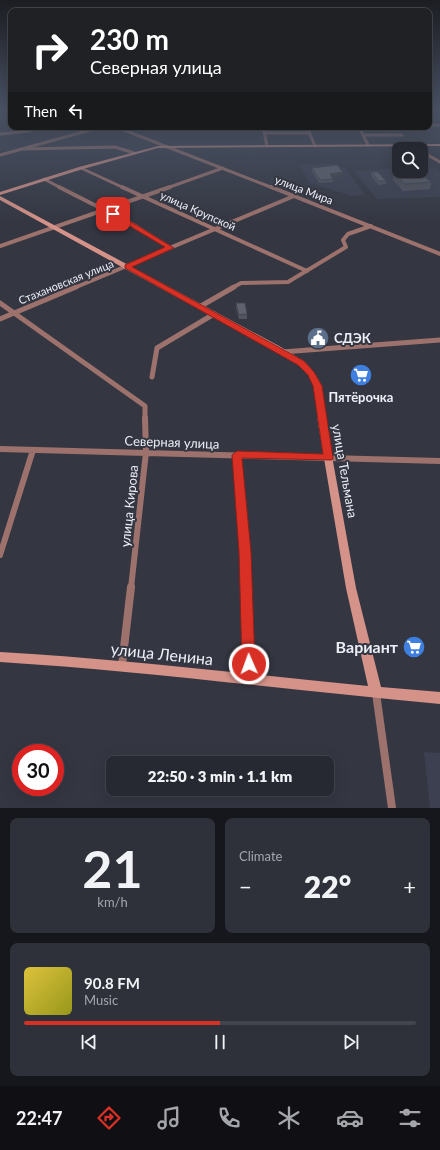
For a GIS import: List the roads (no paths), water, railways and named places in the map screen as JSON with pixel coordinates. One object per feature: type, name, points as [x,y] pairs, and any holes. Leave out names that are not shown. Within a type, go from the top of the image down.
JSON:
[{"type":"street","points":[[0,155],[26,148]]},
{"type":"street","points":[[21,149],[82,148]]},
{"type":"street","points":[[117,148],[134,153]]},
{"type":"street","points":[[0,194],[81,168],[157,148]]},
{"type":"street","name":"улица Мира","points":[[173,148],[440,254]]},
{"type":"street","points":[[428,155],[440,162]]},
{"type":"street","name":"улица Крупской","points":[[81,168],[307,270]]},
{"type":"street","points":[[0,246],[223,168]]},
{"type":"street","points":[[44,179],[132,224],[170,248]]},
{"type":"street","name":"Стахановская улица","points":[[0,319],[294,196]]},
{"type":"street","name":"улица Тельмана","points":[[0,198],[201,306],[301,363],[311,374],[318,386],[328,458],[351,588],[376,693],[392,808]]},
{"type":"street","points":[[201,306],[241,283],[288,282],[346,247],[343,240],[348,234],[372,226]]},
{"type":"street","name":"улица Кирова","points":[[0,303],[145,406],[146,452],[122,665]]},
{"type":"street","points":[[152,377],[158,348],[214,314]]},
{"type":"street","points":[[282,352],[440,340]]},
{"type":"street","name":"Северная улица","points":[[0,449],[440,461]]},
{"type":"street","points":[[0,555],[33,450]]},
{"type":"street","points":[[237,455],[245,552],[249,680]]},
{"type":"street","name":"улица Ленина","points":[[0,657],[122,665],[249,680],[440,698]]},
{"type":"place","name":"СДЭК","points":[[318,338]]},
{"type":"place","name":"Пятёрочка","points":[[361,375]]},
{"type":"place","name":"Вариант","points":[[414,647]]}]
